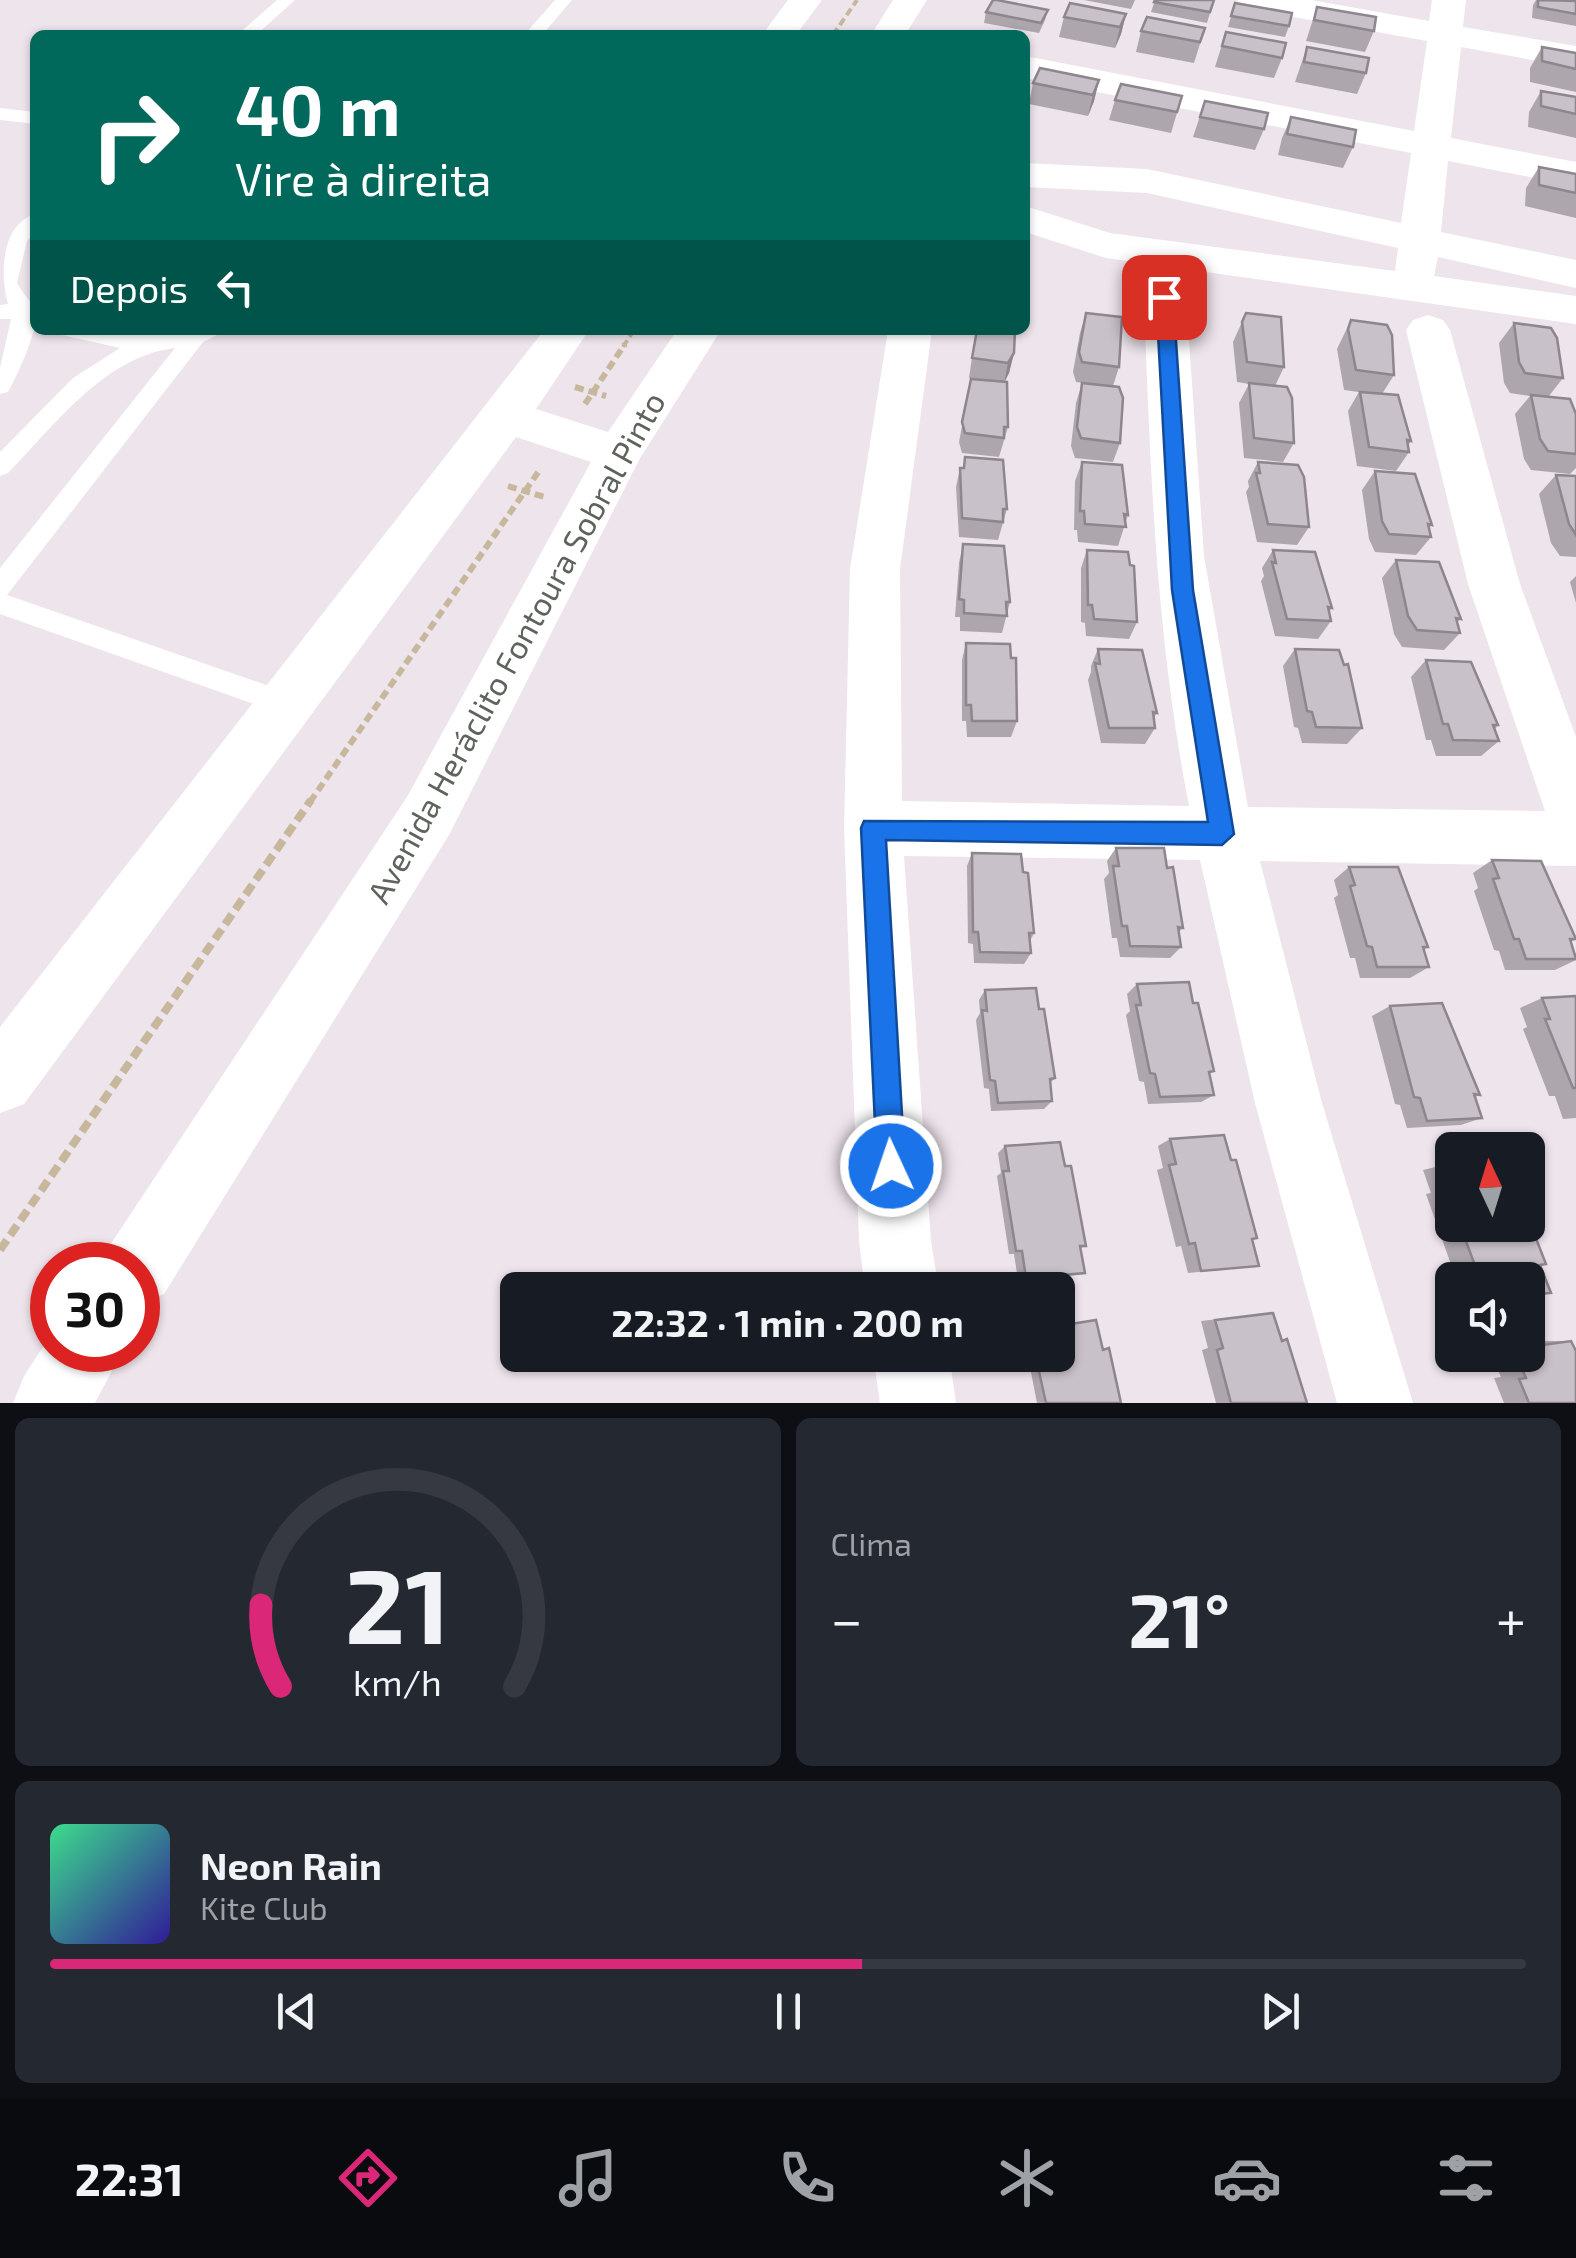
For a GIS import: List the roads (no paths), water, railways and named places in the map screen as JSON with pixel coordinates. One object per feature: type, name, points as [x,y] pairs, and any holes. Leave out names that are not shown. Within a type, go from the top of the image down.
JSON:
[{"type":"street","points":[[783,30],[805,0]]},
{"type":"street","points":[[891,30],[910,0]]},
{"type":"street","points":[[1254,0],[1448,16],[1576,57]]},
{"type":"street","points":[[1448,16],[1421,240],[1420,308],[1494,584],[1576,816]]},
{"type":"street","points":[[1030,67],[1576,174]]},
{"type":"street","points":[[1030,176],[1147,180],[1576,274]]},
{"type":"street","points":[[1030,222],[1106,246],[1420,308],[1576,310]]},
{"type":"street","points":[[1164,297],[1182,590],[1222,834],[1323,1231],[1375,1403]]},
{"type":"street","points":[[0,1080],[464,472],[563,335]]},
{"type":"street","name":"Avenida Heráclito Fontoura Sobral Pinto","points":[[155,1242],[428,816],[634,431],[695,335]]},
{"type":"street","points":[[899,1272],[873,828],[875,570],[909,335]]},
{"type":"street","points":[[520,396],[564,436],[634,431]]},
{"type":"street","points":[[873,828],[1576,839]]},
{"type":"street","points":[[51,1403],[71,1372]]},
{"type":"street","points":[[913,1372],[918,1403]]},
{"type":"lane","points":[[252,30],[287,0]]},
{"type":"lane","points":[[537,30],[564,0]]},
{"type":"lane","points":[[0,114],[30,117]]},
{"type":"lane","points":[[0,386],[15,362],[20,313],[6,283],[18,239],[30,226]]},
{"type":"lane","points":[[98,335],[144,343],[205,335]]},
{"type":"lane","points":[[0,588],[205,335]]},
{"type":"lane","points":[[0,466],[81,384],[144,343]]},
{"type":"lane","points":[[0,602],[288,704]]}]
